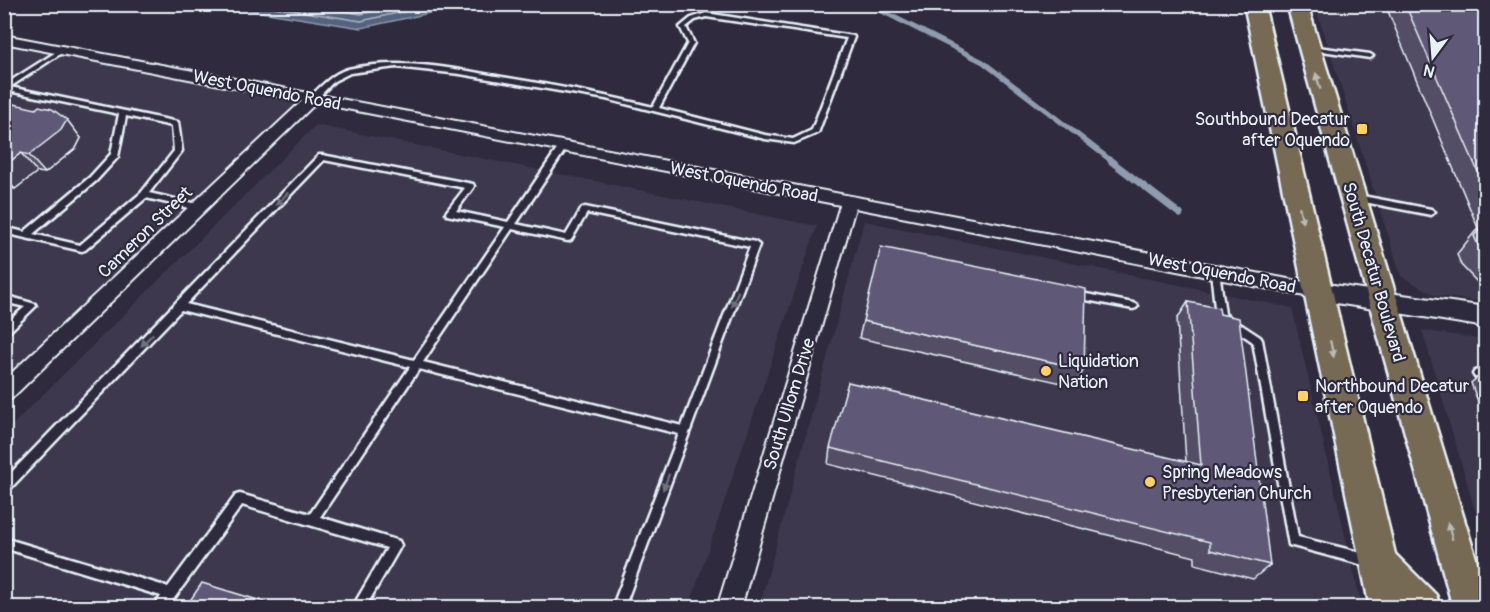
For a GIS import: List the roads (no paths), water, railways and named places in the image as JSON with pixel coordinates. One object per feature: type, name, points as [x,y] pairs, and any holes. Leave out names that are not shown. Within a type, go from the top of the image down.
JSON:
[{"type":"main road","points":[[1254,4],[1389,608]]},
{"type":"main road","name":"South Decatur Boulevard","points":[[1297,4],[1383,302],[1469,586]]},
{"type":"main road","points":[[1380,563],[1423,608]]},
{"type":"street","name":"West Oquendo Road","points":[[4,39],[1320,292],[1485,317]]},
{"type":"street","name":"Cameron Street","points":[[4,393],[312,99]]},
{"type":"street","name":"South Ullom Drive","points":[[729,608],[849,201]]},
{"type":"lane","points":[[312,99],[332,80],[348,71],[396,65],[460,72],[606,96],[655,109],[765,138],[794,141],[815,131],[851,37],[706,15],[693,19],[683,27],[690,43],[655,109]]},
{"type":"lane","points":[[1309,48],[1370,57]]},
{"type":"lane","points":[[4,230],[82,248],[144,195],[178,152],[175,124],[4,88],[61,51]]},
{"type":"lane","points":[[26,235],[93,179],[115,155],[123,112]]},
{"type":"lane","points":[[312,520],[563,147]]},
{"type":"lane","points":[[4,488],[322,157],[470,186],[450,213],[568,238],[585,210],[755,244],[618,608]]},
{"type":"lane","points":[[144,195],[198,207]]},
{"type":"lane","points":[[1352,197],[1431,212]]},
{"type":"lane","points":[[1215,271],[1221,316],[1257,340],[1293,542],[1380,563]]},
{"type":"lane","points":[[1064,293],[1133,306]]},
{"type":"lane","points":[[4,298],[32,306],[4,331]]},
{"type":"lane","points":[[179,306],[685,431]]},
{"type":"lane","points":[[160,608],[240,499],[394,545],[358,608]]},
{"type":"lane","points":[[4,543],[170,593]]},
{"type":"water","points":[[467,4],[361,28],[217,5]]},
{"type":"waterway","points":[[868,4],[983,62],[1113,162]]},
{"type":"waterway","points":[[1111,161],[1180,214]]},
{"type":"place","name":"Southbound Decatur after Oquendo","points":[[1362,129]]},
{"type":"place","name":"Liquidation Nation","points":[[1046,371]]},
{"type":"place","name":"Northbound Decatur after Oquendo","points":[[1303,396]]},
{"type":"place","name":"Spring Meadows Presbyterian Church","points":[[1150,482]]}]
